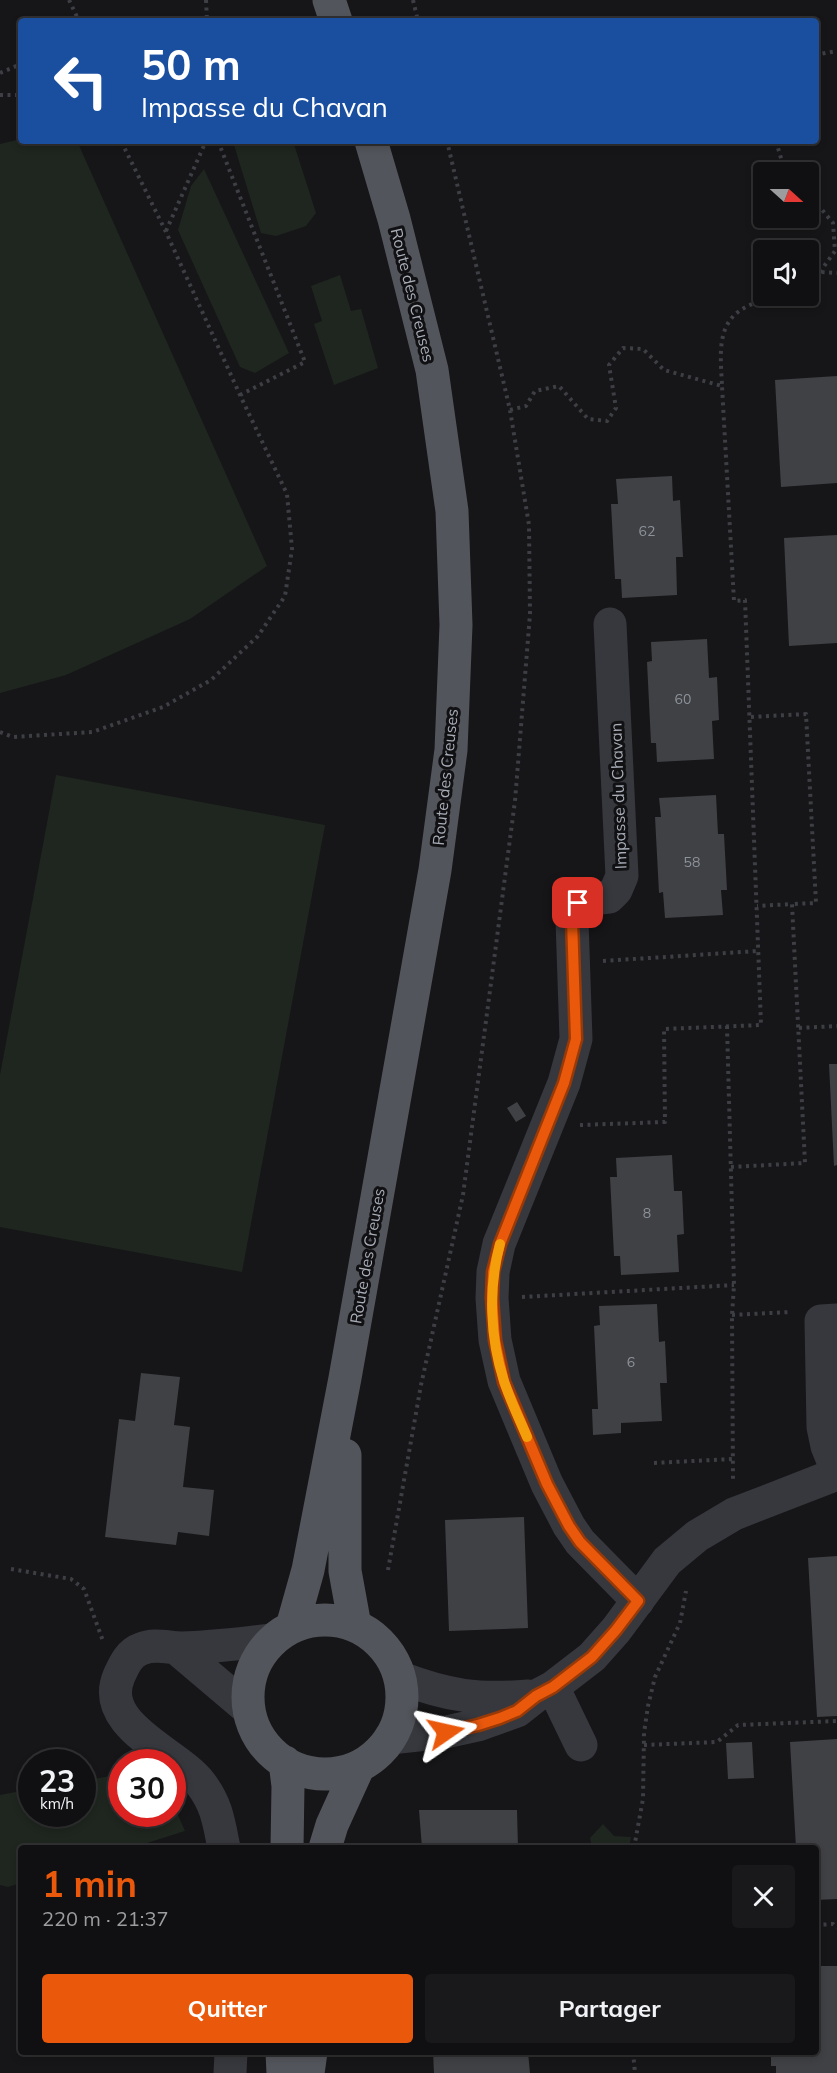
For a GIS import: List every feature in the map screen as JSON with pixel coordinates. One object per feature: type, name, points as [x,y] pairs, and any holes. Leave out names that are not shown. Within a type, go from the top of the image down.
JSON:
[{"type":"main road","points":[[329,0],[335,18]]},
{"type":"main road","name":"Route des Creuses","points":[[283,1633],[308,1569],[345,1378],[435,870],[451,750],[456,625],[452,511],[432,370],[394,219],[372,144]]},
{"type":"main road","name":"Route des Creuses","points":[[345,1378],[345,1571],[355,1626]]},
{"type":"main road","name":"Route des Creuses","points":[[312,1621],[334,1621],[355,1626],[376,1639],[391,1658],[401,1678],[402,1705],[396,1729],[383,1750],[357,1770],[340,1774],[314,1775],[269,1752],[254,1730],[248,1709],[250,1678],[259,1657],[283,1633],[312,1621]]},
{"type":"main road","points":[[285,1761],[288,1786],[287,1845]]},
{"type":"main road","name":"Route des Creuses","points":[[326,1845],[332,1825],[357,1770]]},
{"type":"main road","points":[[282,2055],[283,2073]]},
{"type":"main road","points":[[308,2073],[311,2055]]},
{"type":"street","name":"Impasse du Chavan","points":[[610,624],[622,876],[616,890],[609,897],[578,903],[572,920],[576,1039],[564,1083],[500,1244],[493,1272],[492,1298],[495,1340],[504,1382],[547,1484],[580,1542],[638,1601]]},
{"type":"street","points":[[390,1738],[446,1732],[478,1725],[517,1711],[592,1657],[616,1630],[673,1554],[697,1536],[734,1514],[837,1473],[823,1427],[829,1321]]},
{"type":"street","points":[[224,1845],[216,1809],[201,1785],[187,1768],[137,1734],[117,1706],[115,1687],[129,1657],[141,1649],[156,1645],[176,1648],[283,1633]]},
{"type":"street","points":[[176,1648],[248,1709]]},
{"type":"street","points":[[401,1678],[430,1690],[465,1697],[495,1698],[544,1691]]},
{"type":"street","points":[[544,1691],[581,1745]]},
{"type":"street","points":[[230,2073],[231,2055]]},
{"type":"path","points":[[69,0],[78,18]]},
{"type":"path","points":[[206,0],[207,18]]},
{"type":"path","points":[[413,0],[417,18]]},
{"type":"path","points":[[819,55],[837,51]]},
{"type":"path","points":[[0,73],[18,65]]},
{"type":"path","points":[[0,95],[18,95]]},
{"type":"path","points":[[0,732],[13,737],[92,732],[163,707],[211,680],[258,636],[285,596],[292,549],[287,494],[166,232],[122,144]]},
{"type":"path","points":[[166,232],[205,144]]},
{"type":"path","points":[[219,144],[305,362],[240,395]]},
{"type":"path","points":[[388,1570],[421,1385],[463,1195],[515,801],[530,614],[529,525],[510,410],[448,144]]},
{"type":"path","points":[[777,144],[782,162]]},
{"type":"path","points":[[819,206],[833,223],[835,251],[820,272]]},
{"type":"path","points":[[820,272],[837,273]]},
{"type":"path","points":[[546,1126],[665,1122],[664,1029],[761,1024],[745,600],[734,601],[721,344],[726,323],[743,308],[753,304]]},
{"type":"path","points":[[510,410],[526,406],[535,391],[560,386],[588,419],[607,421],[616,408],[609,365],[623,348],[643,349],[664,370],[722,386]]},
{"type":"path","points":[[751,717],[806,714],[816,903],[757,906]]},
{"type":"path","points":[[731,1167],[805,1163],[792,904]]},
{"type":"path","points":[[574,963],[758,951]]},
{"type":"path","points":[[727,1026],[734,1285],[732,1315],[734,1514]]},
{"type":"path","points":[[799,1028],[837,1026]]},
{"type":"path","points":[[492,1298],[734,1285]]},
{"type":"path","points":[[732,1315],[808,1311],[829,1321]]},
{"type":"path","points":[[654,1462],[733,1459]]},
{"type":"path","points":[[635,1845],[643,1799],[644,1745],[648,1706],[655,1677],[680,1623],[689,1572],[673,1554]]},
{"type":"path","points":[[11,1569],[71,1579],[84,1589],[108,1653],[122,1669]]},
{"type":"path","points":[[644,1745],[717,1742],[738,1725],[837,1721]]},
{"type":"path","points":[[819,1925],[833,1924],[837,1928]]},
{"type":"path","points":[[633,2055],[635,2073]]},
{"type":"shaded area","points":[[18,140],[18,144],[78,144],[267,566],[190,619],[66,675],[0,693],[0,144]]},
{"type":"shaded area","points":[[294,144],[316,213],[306,226],[276,236],[261,233],[234,145]]},
{"type":"shaded area","points":[[204,169],[289,353],[255,373],[240,367],[178,230],[191,186]]},
{"type":"shaded area","points":[[340,275],[351,311],[361,309],[378,368],[334,385],[314,324],[322,321],[311,286]]},
{"type":"shaded area","points":[[56,775],[325,825],[242,1272],[0,1227],[0,1075]]},
{"type":"shaded area","points":[[108,1776],[108,1827],[183,1827],[185,1831],[141,1845],[18,1845],[18,1884],[8,1887],[0,1885],[0,1795],[18,1792],[18,1827],[96,1827],[96,1779]]},
{"type":"shaded area","points":[[603,1824],[614,1836],[631,1837],[630,1845],[591,1845],[590,1838]]},
{"type":"building","points":[[837,376],[837,483],[781,487],[775,380]]},
{"type":"building","points":[[672,476],[673,501],[680,500],[683,557],[676,557],[677,595],[622,598],[621,579],[615,579],[611,504],[618,504],[616,479]]},
{"type":"building","points":[[837,535],[837,643],[789,646],[784,538]]},
{"type":"building","points":[[707,639],[709,678],[717,677],[719,720],[712,721],[714,759],[657,762],[656,743],[651,743],[647,662],[652,661],[651,642]]},
{"type":"building","points":[[716,795],[718,834],[724,834],[727,890],[721,890],[723,915],[665,918],[663,892],[659,893],[655,817],[661,817],[659,798]]},
{"type":"building","points":[[829,1064],[837,1064],[837,1165],[834,1166]]},
{"type":"building","points":[[517,1102],[526,1116],[516,1122],[507,1108]]},
{"type":"building","points":[[672,1155],[674,1191],[682,1191],[684,1234],[677,1235],[679,1272],[621,1275],[620,1256],[614,1256],[610,1177],[617,1177],[616,1158]]},
{"type":"building","points":[[657,1304],[659,1342],[665,1341],[667,1383],[660,1383],[662,1421],[621,1423],[621,1433],[593,1435],[592,1409],[598,1409],[594,1326],[600,1325],[599,1306]]},
{"type":"building","points":[[141,1373],[180,1377],[174,1425],[190,1427],[183,1487],[214,1490],[209,1536],[178,1532],[176,1545],[105,1537],[119,1419],[135,1421]]},
{"type":"building","points":[[524,1517],[528,1628],[449,1631],[445,1520]]},
{"type":"building","points":[[837,1556],[837,1716],[817,1717],[808,1558]]},
{"type":"building","points":[[837,1739],[837,1899],[819,1900],[819,1845],[796,1845],[790,1742]]},
{"type":"building","points":[[752,1742],[754,1778],[728,1779],[726,1743]]},
{"type":"building","points":[[419,1810],[517,1810],[518,1845],[422,1845]]},
{"type":"building","points":[[819,1966],[837,1966],[837,2073],[776,2073],[776,2066],[771,2066],[771,2055],[819,2055]]},
{"type":"building","points":[[433,2055],[528,2055],[530,2073],[434,2073]]},
{"type":"slow traffic","points":[[500,1244],[493,1272],[495,1340],[504,1382],[527,1437]]},
{"type":"route","points":[[446,1732],[478,1725],[517,1711],[536,1696],[553,1687],[592,1657],[638,1601],[580,1542],[569,1526],[547,1484],[504,1382],[495,1340],[493,1272],[500,1244],[564,1083],[576,1039],[572,920],[578,903]]}]
